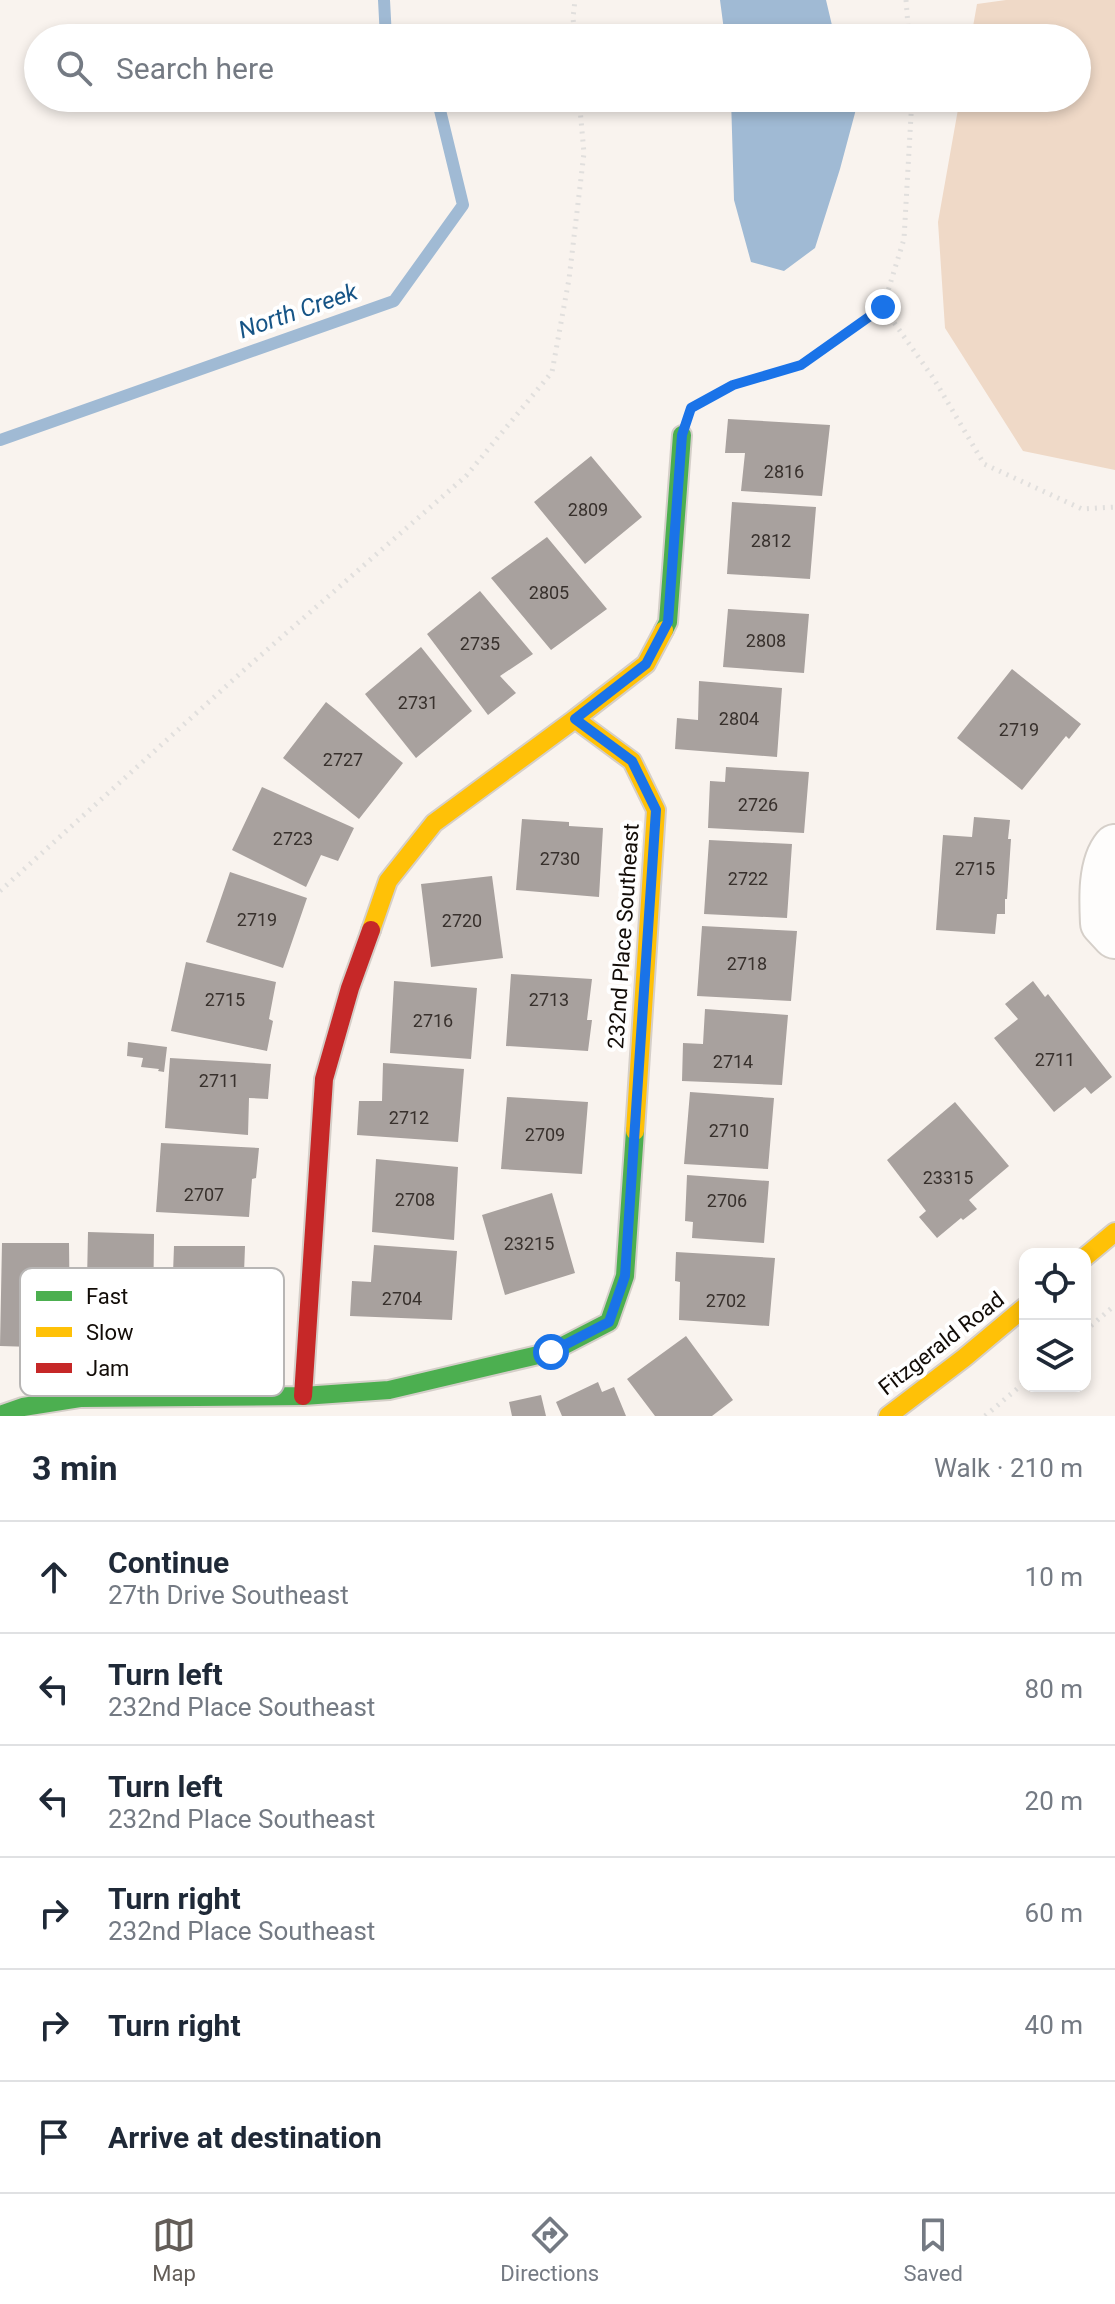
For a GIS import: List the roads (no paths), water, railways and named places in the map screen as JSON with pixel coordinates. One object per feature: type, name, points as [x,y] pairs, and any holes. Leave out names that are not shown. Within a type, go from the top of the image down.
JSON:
[{"type":"street","points":[[0,1415],[23,1407],[80,1398],[303,1396],[324,1079],[350,988],[388,881],[434,823],[646,664],[668,622],[682,435]]},
{"type":"street","name":"232nd Place Southeast","points":[[303,1396],[389,1390],[551,1352],[609,1322],[625,1276],[656,810],[632,761],[575,719]]},
{"type":"street","points":[[1115,847],[1110,853],[1102,891],[1103,923],[1115,936]]},
{"type":"street","points":[[1091,1252],[1115,1232]]},
{"type":"street","name":"Fitzgerald Road","points":[[888,1416],[1019,1312]]},
{"type":"water","points":[[720,0],[826,0],[832,24],[723,24]]},
{"type":"water","points":[[731,112],[855,112],[815,248],[784,271],[751,262],[734,200]]},
{"type":"waterway","name":"North Creek","points":[[384,0],[385,24]]},
{"type":"waterway","name":"North Creek","points":[[0,440],[394,301],[463,205],[440,112]]}]
